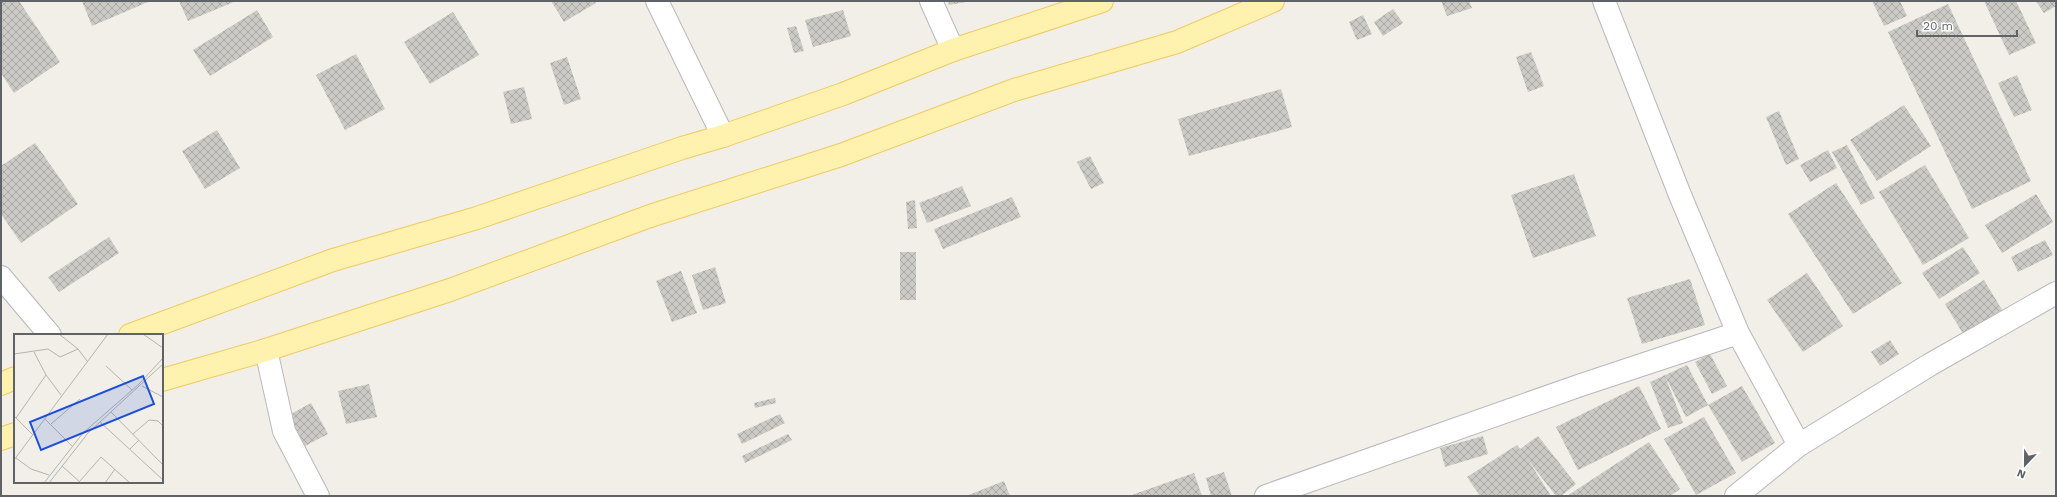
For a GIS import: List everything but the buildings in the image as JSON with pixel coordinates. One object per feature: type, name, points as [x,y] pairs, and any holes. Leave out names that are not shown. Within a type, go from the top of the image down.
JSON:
[{"type":"main road","points":[[133,334],[333,260],[477,218],[682,148],[723,136],[843,94],[953,50],[1102,1]]},
{"type":"main road","points":[[163,380],[266,350],[450,290],[650,216],[841,155],[1014,90],[1177,42],[1272,1]]},
{"type":"main road","points":[[1,384],[14,378]]},
{"type":"main road","points":[[1,439],[14,434]]},
{"type":"street","points":[[657,1],[723,136]]},
{"type":"street","points":[[931,1],[953,50]]},
{"type":"street","points":[[1604,1],[1680,195],[1738,333],[1799,445]]},
{"type":"street","points":[[1,277],[49,334]]},
{"type":"street","points":[[1736,496],[1799,445],[1931,364],[2056,293]]},
{"type":"street","points":[[1266,496],[1581,385],[1738,333]]},
{"type":"street","points":[[266,350],[284,432],[318,496]]}]
